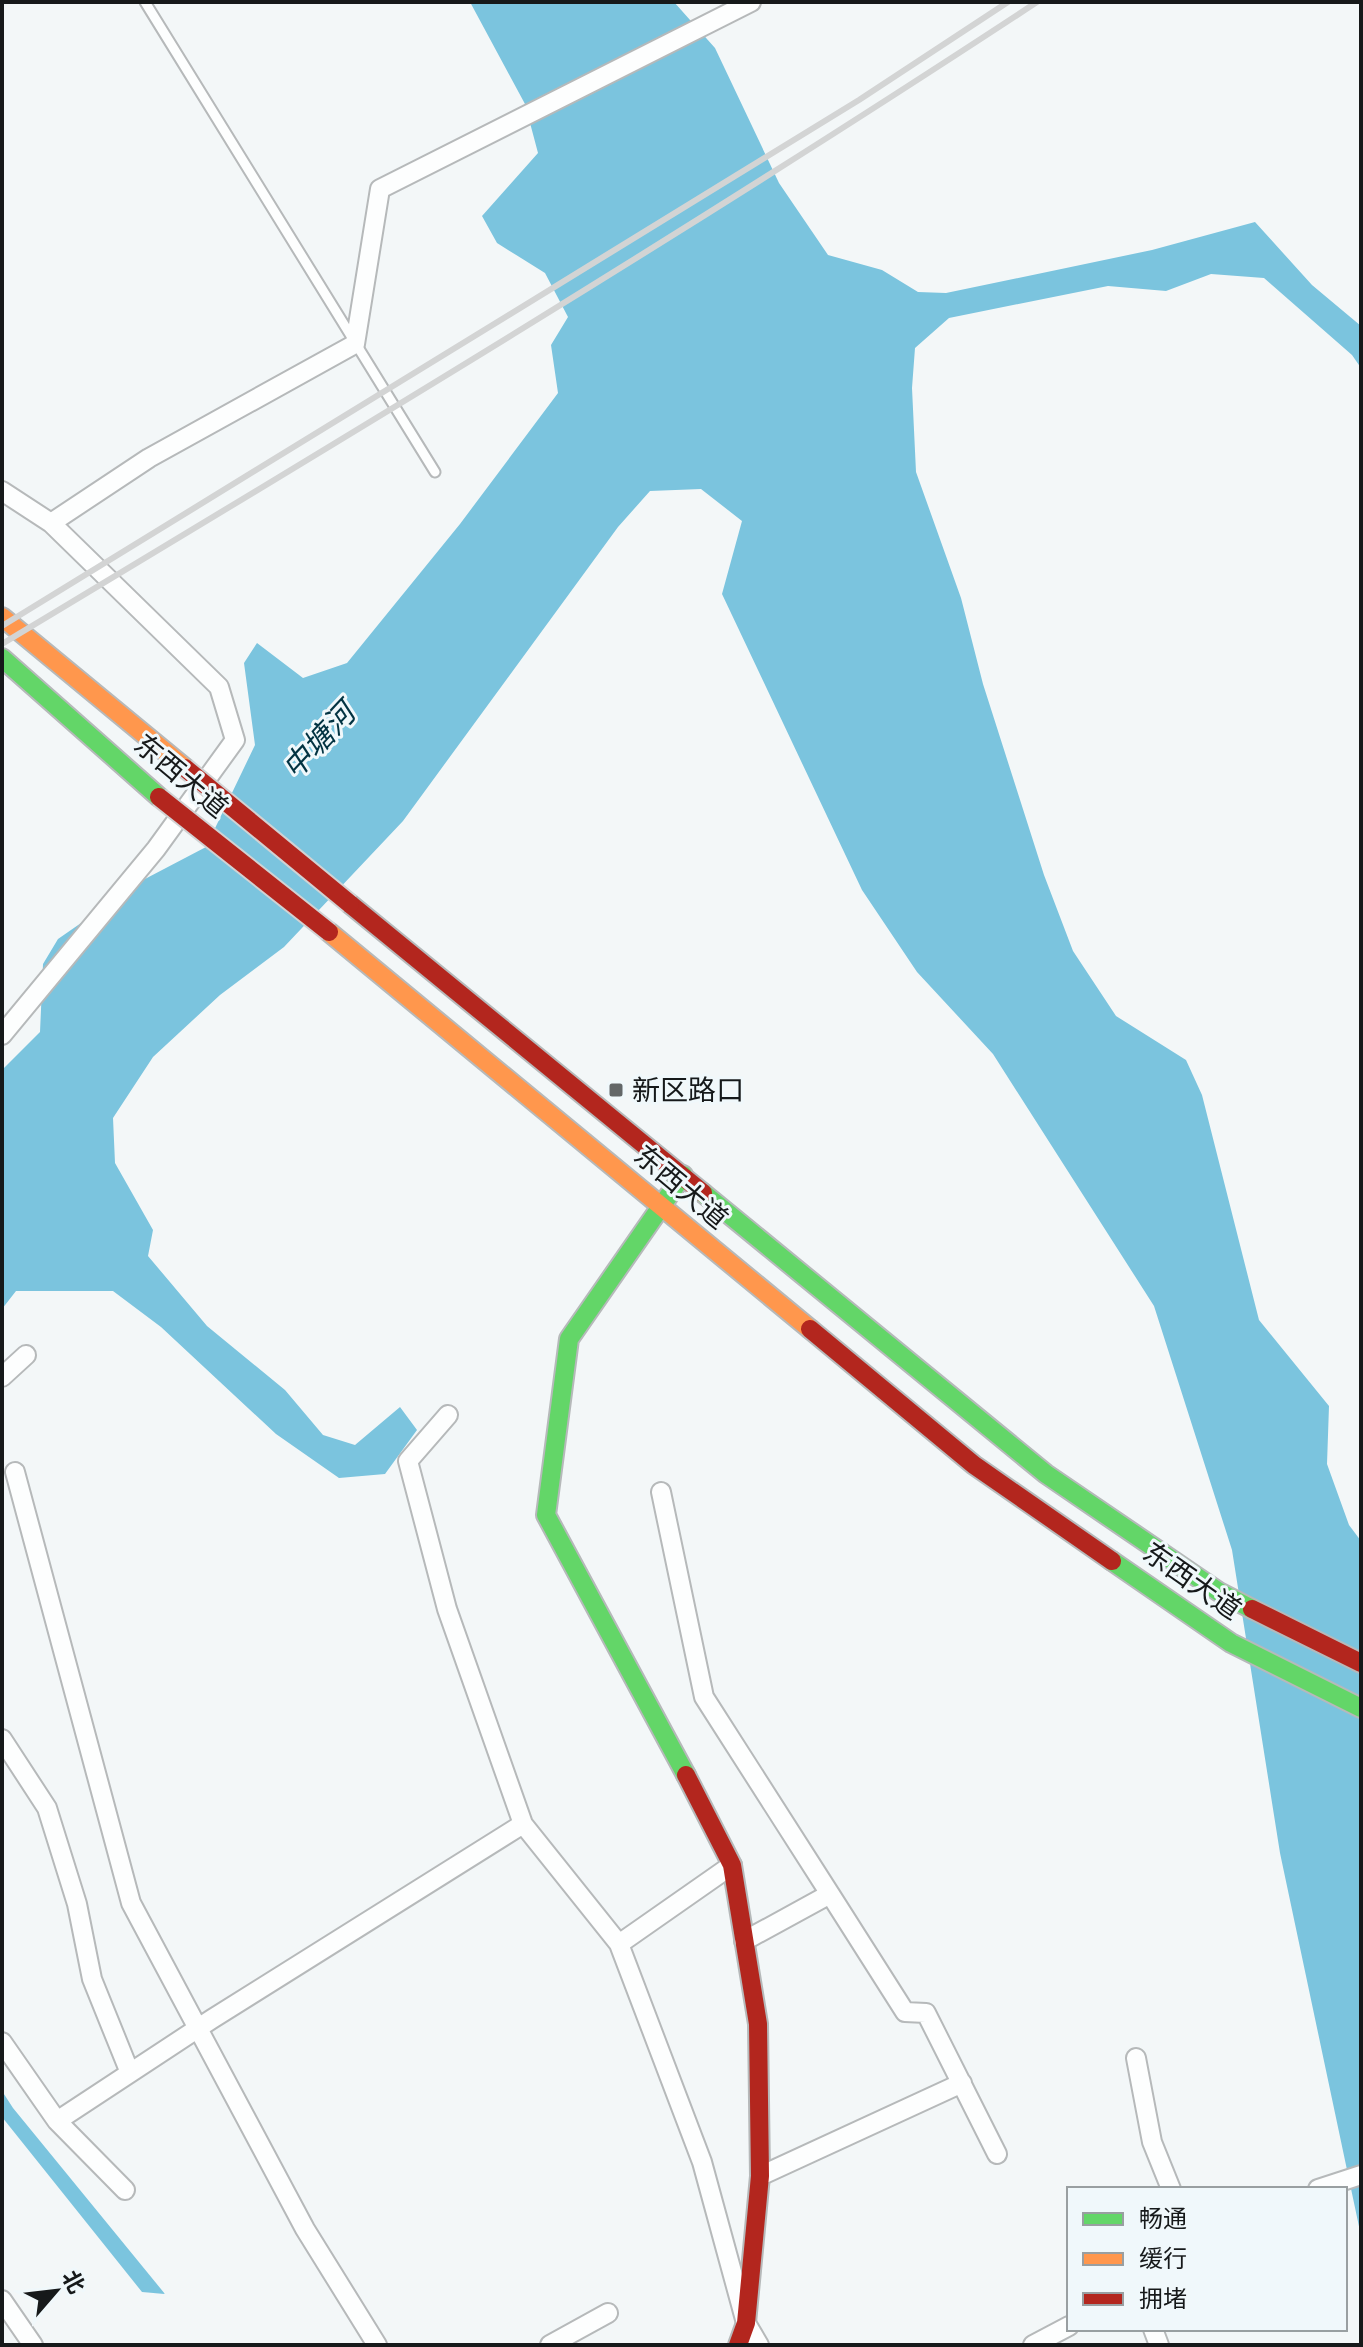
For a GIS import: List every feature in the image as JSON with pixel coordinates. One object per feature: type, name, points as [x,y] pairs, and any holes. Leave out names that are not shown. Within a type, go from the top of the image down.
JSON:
[{"type":"main road","name":"东西大道","points":[[2,617],[1046,1474],[1219,1592],[1361,1663]]},
{"type":"main road","name":"东西大道","points":[[2,658],[159,797],[329,932],[974,1465],[1231,1643],[1361,1708]]},
{"type":"main road","points":[[683,1175],[569,1339],[546,1515],[654,1712],[732,1865],[758,2024],[760,2176],[746,2323],[738,2345]]},
{"type":"street","points":[[51,523],[149,458],[355,344],[380,189],[751,2]]},
{"type":"street","points":[[2,491],[51,523],[219,687],[235,740],[156,849],[2,1035]]},
{"type":"street","points":[[2,1377],[26,1355]]},
{"type":"street","points":[[448,1415],[408,1461],[447,1609],[523,1824],[619,1944],[702,2162],[746,2323],[759,2345]]},
{"type":"street","points":[[15,1472],[131,1903],[196,2030],[305,2229],[377,2345]]},
{"type":"street","points":[[661,1492],[704,1697],[905,2012],[926,2013],[997,2154]]},
{"type":"street","points":[[2,1739],[47,1808],[77,1904],[92,1979],[130,2073]]},
{"type":"street","points":[[57,2121],[523,1824]]},
{"type":"street","points":[[619,1944],[732,1865]]},
{"type":"street","points":[[744,1941],[830,1894]]},
{"type":"street","points":[[2,2042],[57,2121],[125,2190]]},
{"type":"street","points":[[1136,2058],[1152,2142],[1170,2187]]},
{"type":"street","points":[[760,2176],[962,2083]]},
{"type":"street","points":[[1323,2187],[1361,2175]]},
{"type":"street","points":[[2,2300],[33,2345]]},
{"type":"street","points":[[550,2345],[608,2313]]},
{"type":"street","points":[[1033,2345],[1067,2327]]},
{"type":"lane","points":[[145,2],[435,472]]},
{"type":"water","name":"中塘河","points":[[470,2],[674,2],[715,48],[779,183],[828,255],[882,270],[918,292],[946,293],[1152,250],[1255,222],[1312,285],[1361,326],[1361,368],[1352,355],[1264,278],[1211,274],[1166,291],[1108,286],[949,318],[915,348],[912,388],[916,472],[961,598],[983,684],[1044,875],[1073,951],[1116,1016],[1186,1060],[1202,1095],[1259,1320],[1329,1406],[1327,1464],[1349,1525],[1361,1541],[1361,2236],[1280,1853],[1232,1550],[1154,1306],[993,1054],[917,972],[862,890],[722,594],[742,521],[701,489],[650,491],[618,527],[403,821],[284,947],[220,995],[153,1057],[113,1118],[115,1163],[153,1230],[148,1256],[207,1326],[285,1390],[323,1435],[355,1445],[400,1407],[417,1430],[385,1474],[339,1478],[276,1434],[161,1327],[113,1291],[16,1291],[2,1309],[2,1070],[40,1032],[43,964],[58,939],[143,880],[206,847],[255,745],[244,663],[257,643],[303,678],[347,663],[460,524],[558,393],[551,345],[568,317],[545,273],[497,243],[482,216],[538,153],[525,104]]},
{"type":"water","points":[[2,2091],[165,2294],[142,2292],[2,2117]]},
{"type":"railway","points":[[2,626],[859,100],[1008,2]]},
{"type":"railway","points":[[2,644],[652,248],[1037,2]]},
{"type":"traffic: fast","points":[[2,658],[159,797]]},
{"type":"traffic: fast","points":[[683,1175],[569,1339],[546,1515],[686,1775]]},
{"type":"traffic: fast","points":[[703,1193],[1046,1474],[1219,1592],[1252,1609]]},
{"type":"traffic: fast","points":[[1112,1561],[1231,1643],[1361,1708]]},
{"type":"traffic: slow","points":[[2,617],[185,768]]},
{"type":"traffic: slow","points":[[329,932],[810,1329]]},
{"type":"traffic: jam","points":[[185,768],[350,904]]},
{"type":"traffic: jam","points":[[159,797],[329,932]]},
{"type":"traffic: jam","points":[[350,904],[703,1193]]},
{"type":"traffic: jam","points":[[810,1329],[974,1465],[1112,1561]]},
{"type":"traffic: jam","points":[[1252,1609],[1361,1663]]},
{"type":"traffic: jam","points":[[686,1775],[732,1865],[758,2024],[760,2176],[746,2323],[738,2345]]},
{"type":"place","name":"新区路口","points":[[616,1090]]}]
